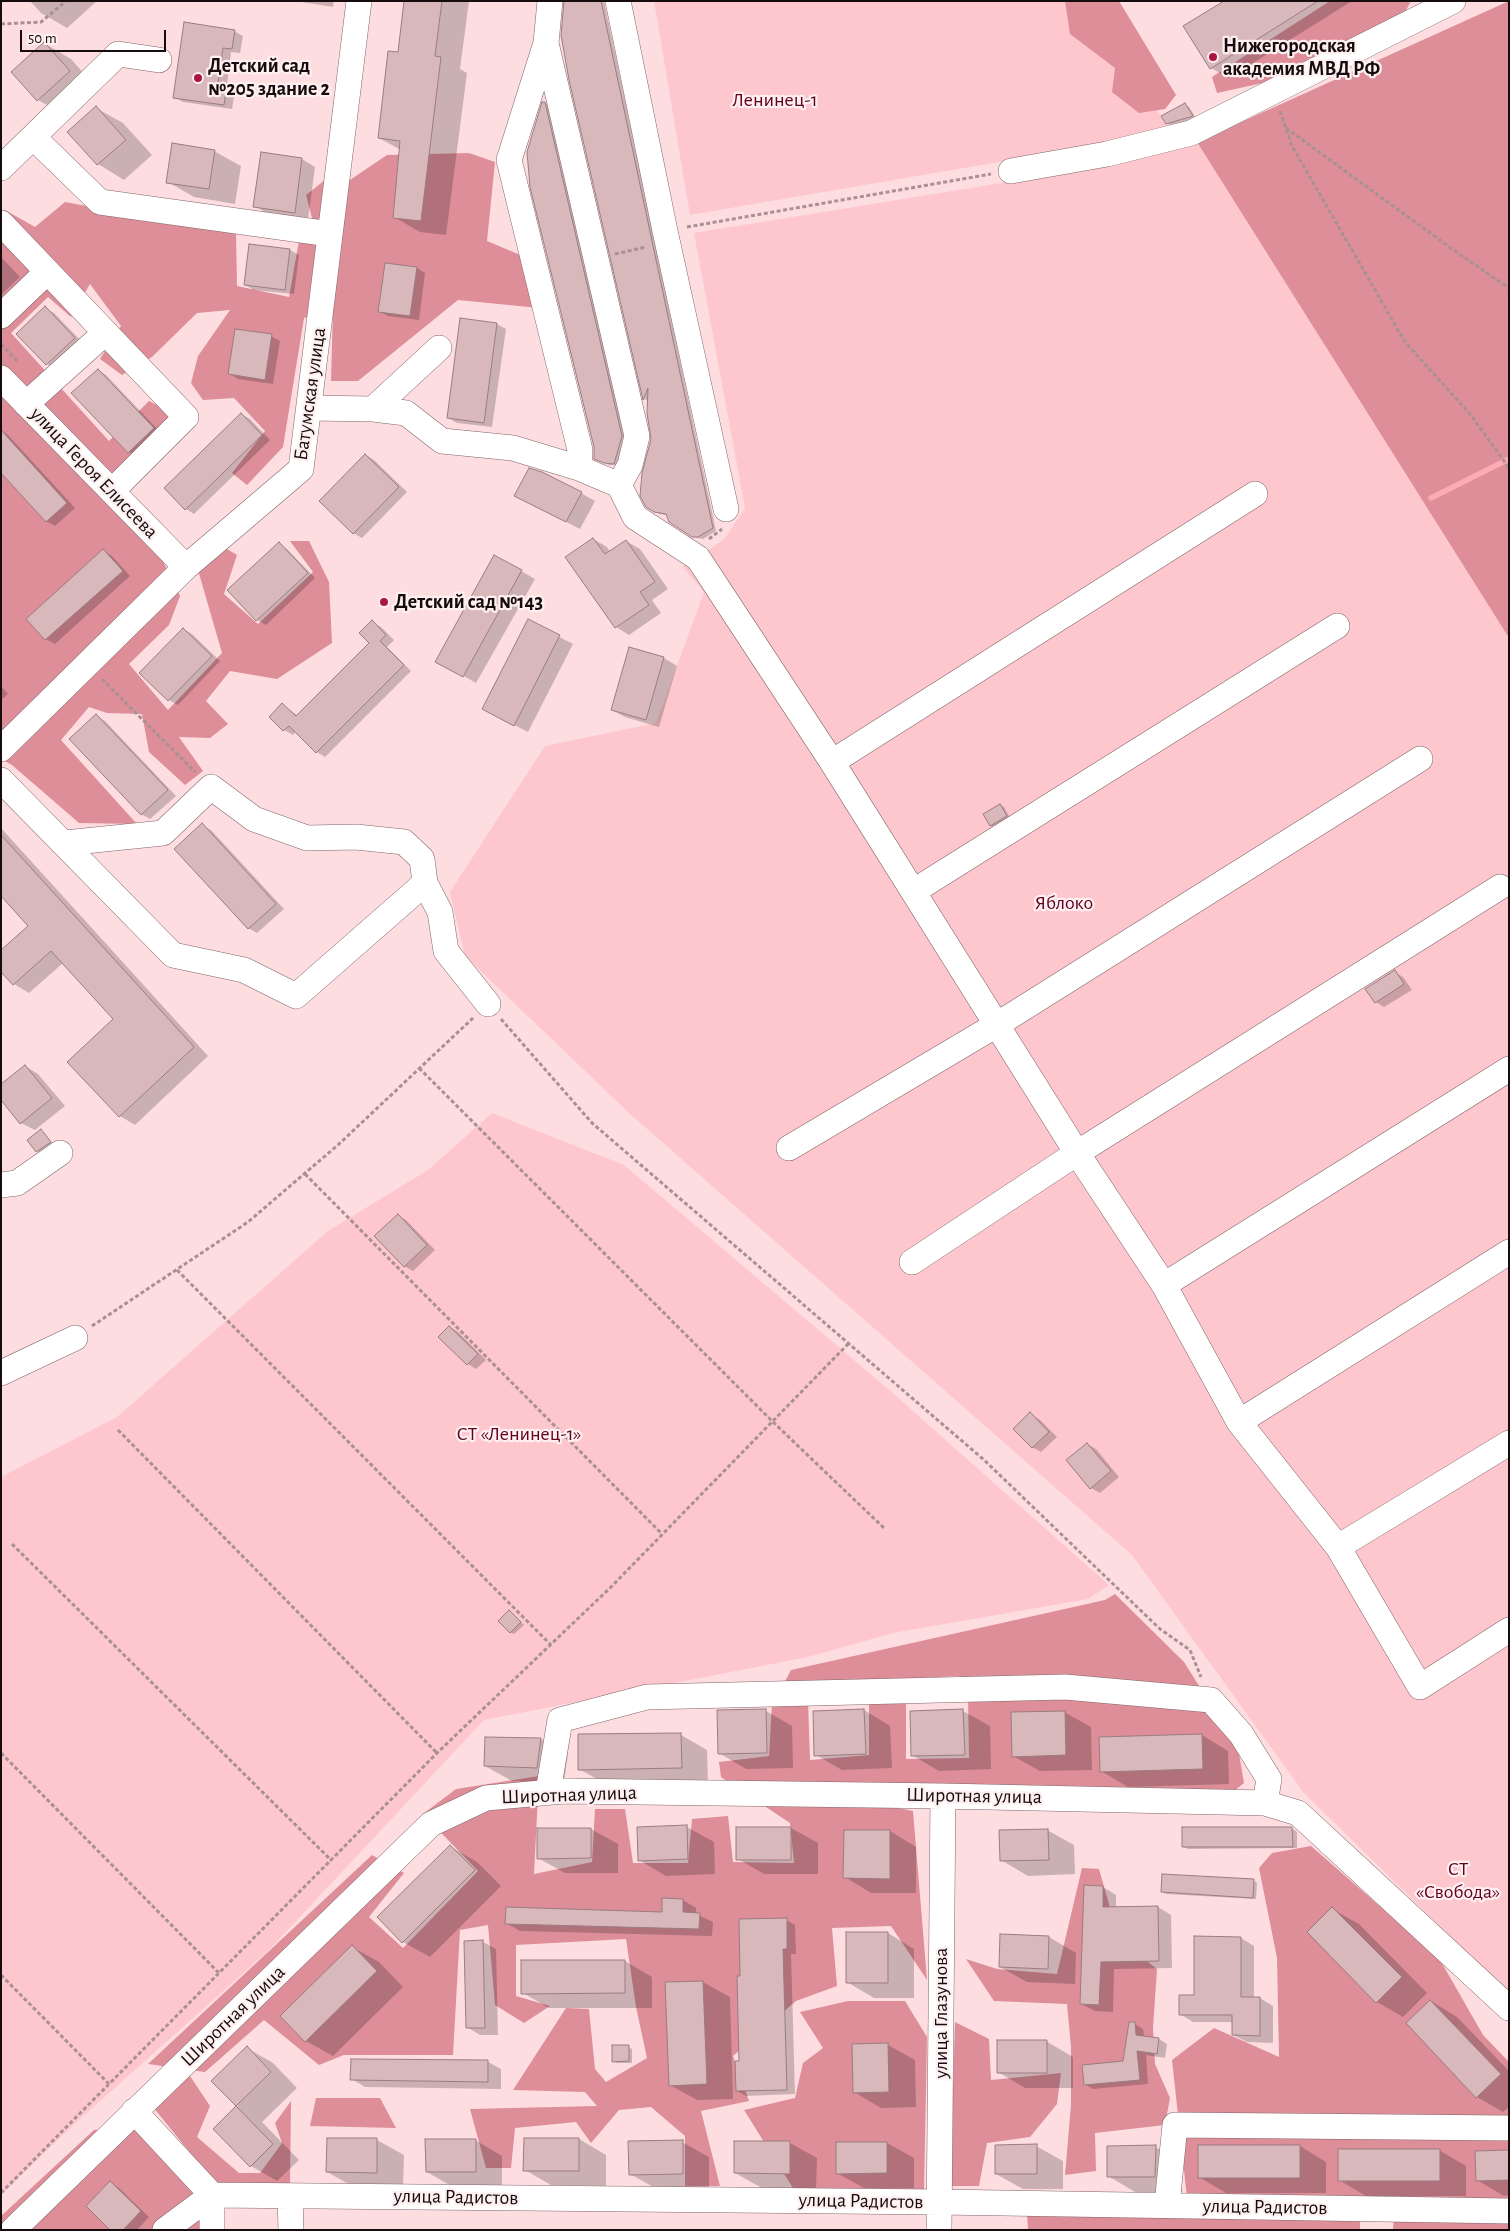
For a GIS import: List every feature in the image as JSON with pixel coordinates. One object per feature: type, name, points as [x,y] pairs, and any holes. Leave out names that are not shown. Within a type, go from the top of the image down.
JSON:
[{"type":"street","name":"Батумская улица","points":[[1,749],[186,567],[301,469],[359,1]]},
{"type":"street","points":[[550,1],[546,44],[508,160],[580,450],[579,468]]},
{"type":"street","points":[[618,1],[665,231],[726,509]]},
{"type":"street","points":[[1011,171],[1107,154],[1191,134],[1453,1]]},
{"type":"street","points":[[546,44],[637,436],[630,465],[619,485]]},
{"type":"street","points":[[1,168],[118,54],[159,60]]},
{"type":"street","points":[[34,137],[100,202],[330,234]]},
{"type":"street","points":[[1,223],[186,417],[112,491]]},
{"type":"street","points":[[1,316],[48,272]]},
{"type":"street","points":[[26,404],[105,332]]},
{"type":"street","points":[[373,409],[439,348]]},
{"type":"street","name":"улица Героя Елисеева","points":[[1,378],[186,567]]},
{"type":"street","points":[[309,408],[373,409],[406,413],[442,440],[513,448],[579,468],[619,485],[635,517],[698,558],[832,762],[998,1024],[1077,1153],[1164,1285],[1239,1422],[1338,1547],[1420,1687],[1509,1630]]},
{"type":"street","points":[[832,762],[1256,494]]},
{"type":"street","points":[[914,891],[1337,626]]},
{"type":"street","points":[[789,1148],[998,1024],[1420,759]]},
{"type":"street","points":[[1,780],[173,955],[244,970],[296,996],[425,883]]},
{"type":"street","points":[[65,843],[164,833],[211,788],[254,819],[307,838],[356,838],[404,842],[422,859],[425,883],[440,912],[446,951],[488,1004]]},
{"type":"street","points":[[425,883],[450,892]]},
{"type":"street","points":[[912,1262],[1077,1153],[1500,887]]},
{"type":"street","points":[[1164,1285],[1509,1069]]},
{"type":"street","points":[[1,1185],[17,1183],[60,1153]]},
{"type":"street","points":[[1239,1422],[1509,1252]]},
{"type":"street","points":[[1,1374],[74,1338]]},
{"type":"street","points":[[1338,1547],[1509,1443]]},
{"type":"street","points":[[548,1792],[560,1720],[647,1697],[1065,1687],[1211,1700],[1241,1734],[1270,1779],[1265,1803]]},
{"type":"street","name":"Широтная улица","points":[[14,2230],[134,2111],[431,1824],[486,1798],[563,1791],[1265,1803],[1298,1813],[1509,2008]]},
{"type":"street","name":"улица Глазунова","points":[[939,2230],[943,1796]]},
{"type":"street","points":[[134,2111],[212,2195],[212,2230]]},
{"type":"street","points":[[1167,2205],[1175,2125],[1509,2128]]},
{"type":"street","points":[[165,2230],[212,2195]]},
{"type":"street","name":"улица Радистов","points":[[212,2195],[1167,2205],[1376,2219],[1509,2211]]},
{"type":"street","points":[[290,2196],[291,2230]]},
{"type":"path","points":[[1,24],[41,22],[66,1]]},
{"type":"path","points":[[1273,91],[1292,146],[1405,342],[1470,414],[1509,468]]},
{"type":"path","points":[[1286,128],[1509,288]]},
{"type":"path","points":[[596,258],[661,244],[665,231],[1011,171]]},
{"type":"path","points":[[690,552],[723,528],[726,509]]},
{"type":"path","points":[[87,665],[211,788]]},
{"type":"path","points":[[74,1338],[248,1222],[305,1174],[488,1004],[592,1123],[983,1459],[1160,1629],[1190,1650],[1211,1700]]},
{"type":"path","points":[[419,1068],[773,1422],[885,1529]]},
{"type":"path","points":[[305,1174],[662,1534]]},
{"type":"path","points":[[177,1270],[551,1645]]},
{"type":"path","points":[[1,2193],[437,1753],[551,1645],[849,1344]]},
{"type":"path","points":[[118,1430],[437,1753]]},
{"type":"path","points":[[12,1544],[332,1861]]},
{"type":"path","points":[[1,1753],[220,1974]]},
{"type":"path","points":[[1,1975],[110,2085]]},
{"type":"green space","name":"Ленинец-1","points":[[654,1],[1081,1],[1170,129],[1010,160],[690,215]]},
{"type":"green space","name":"Яблоко","points":[[1197,142],[1509,638],[1509,1994],[1304,1793],[1132,1555],[629,1113],[465,956],[450,892],[545,746],[656,723],[704,592],[682,566],[698,558],[725,538],[745,508],[694,233],[1106,166]]},
{"type":"green space","name":"СТ «Ленинец-1»","points":[[492,1113],[624,1165],[888,1389],[1109,1585],[1088,1599],[893,1633],[808,1657],[484,1720],[269,1950],[70,2128],[1,2195],[1,1477],[117,1417],[328,1231],[428,1170]]},
{"type":"shaded area","points":[[1065,1],[1119,1],[1176,95],[1165,109],[1139,113],[1112,92],[1115,68],[1070,34]]},
{"type":"shaded area","points":[[1330,1],[1411,1],[1405,12],[1267,82],[1217,93],[1212,77]]},
{"type":"shaded area","points":[[1509,1],[1509,638],[1197,142]]},
{"type":"shaded area","points":[[469,153],[495,162],[487,241],[525,257],[539,308],[458,300],[358,381],[331,381],[333,310],[304,318],[283,447],[247,485],[232,473],[265,431],[234,398],[203,400],[191,383],[198,356],[230,310],[197,313],[152,357],[122,375],[100,359],[121,326],[90,284],[71,317],[48,297],[11,333],[109,441],[149,401],[178,416],[138,480],[98,484],[154,543],[180,596],[169,625],[129,664],[168,710],[222,653],[198,570],[222,546],[237,555],[224,594],[258,624],[313,572],[290,541],[309,541],[329,582],[332,643],[277,679],[230,671],[206,701],[228,724],[210,738],[179,737],[203,771],[185,785],[149,752],[142,714],[107,713],[89,707],[61,740],[137,824],[79,823],[12,765],[1,759],[1,211],[5,210],[35,227],[65,202],[236,234],[237,286],[289,297],[300,235],[317,237],[306,195],[325,180],[347,182],[387,155]]},
{"type":"shaded area","points":[[1115,1594],[1184,1662],[1238,1748],[1244,1783],[1229,1795],[888,1806],[913,1811],[927,1980],[891,1926],[832,1928],[837,1986],[796,2001],[733,2056],[749,2101],[701,2111],[720,2186],[685,2186],[685,2136],[651,2107],[619,2110],[591,2143],[576,2122],[515,2128],[511,2168],[486,2168],[470,2109],[597,2106],[585,2092],[513,2090],[566,2008],[589,2009],[595,2069],[606,2082],[647,2058],[636,2007],[626,1939],[516,1945],[516,1996],[550,2006],[524,2023],[495,2005],[488,1925],[460,1930],[453,2055],[344,2055],[319,2065],[264,2020],[205,2072],[148,2064],[372,1855],[404,1873],[369,1917],[403,1948],[478,1871],[423,1814],[456,1789],[539,1776],[534,1874],[592,1862],[595,1809],[625,1809],[633,1863],[688,1863],[692,1819],[728,1816],[733,1862],[794,1863],[790,1823],[721,1777],[719,1762],[769,1756],[772,1703],[808,1701],[810,1760],[869,1755],[869,1698],[906,1701],[906,1759],[969,1758],[968,1694],[959,1676],[783,1685],[791,1670],[1105,1600]]},
{"type":"shaded area","points":[[1311,1846],[1439,1958],[1483,2035],[1509,2062],[1509,2201],[1187,2198],[1172,2060],[1214,2028],[1279,2057],[1277,1958],[1259,1868],[1272,1853]]},
{"type":"shaded area","points":[[1082,1868],[1099,1869],[1119,1939],[1157,1969],[1153,2028],[1155,2064],[1170,2098],[1165,2125],[1095,2133],[1096,2171],[1065,2175],[1071,2105],[1071,2047],[1067,2004],[994,2001],[966,1959],[997,1969],[1057,1974]]},
{"type":"shaded area","points":[[848,2001],[905,2001],[927,2037],[924,2192],[796,2193],[744,2110],[795,2098],[803,2063],[823,2048],[800,2012]]},
{"type":"shaded area","points":[[955,2022],[989,2039],[991,2080],[1061,2073],[1057,2104],[1030,2137],[987,2143],[979,2186],[950,2186]]},
{"type":"shaded area","points":[[188,2073],[210,2106],[197,2137],[239,2173],[260,2173],[282,2143],[275,2123],[291,2101],[290,2188],[217,2186],[153,2107]]},
{"type":"shaded area","points":[[316,2098],[380,2098],[396,2128],[310,2126]]},
{"type":"shaded area","points":[[137,2125],[198,2193],[203,2230],[1,2230],[1,2216],[94,2130]]},
{"type":"shaded area","points":[[1027,2214],[1360,2219],[1360,2230],[1028,2230]]},
{"type":"shaded area","points":[[1394,2215],[1509,2221],[1509,2230],[1393,2230]]},
{"type":"building","points":[[404,1],[442,1],[435,56],[441,57],[421,221],[393,218],[400,141],[378,138],[388,51],[398,52]]},
{"type":"building","points":[[564,1],[601,1],[713,528],[698,537],[692,537],[669,522],[666,514],[654,512],[646,507],[640,496],[642,473],[651,439],[647,413],[648,388],[643,400],[569,80],[561,35]]},
{"type":"building","points":[[1224,1],[1318,1],[1210,69],[1183,26]]},
{"type":"building","points":[[184,22],[235,30],[232,49],[223,48],[218,82],[227,84],[224,105],[173,98]]},
{"type":"building","points":[[44,42],[70,71],[37,101],[11,72]]},
{"type":"building","points":[[542,102],[545,102],[622,436],[614,464],[594,459],[594,447],[530,187],[527,152]]},
{"type":"building","points":[[1185,103],[1193,116],[1166,124],[1161,116]]},
{"type":"building","points":[[96,106],[126,140],[97,165],[67,132]]},
{"type":"building","points":[[172,143],[215,150],[209,189],[166,183]]},
{"type":"building","points":[[261,152],[302,158],[295,213],[253,207]]},
{"type":"building","points":[[249,244],[290,249],[285,290],[244,285]]},
{"type":"building","points":[[385,263],[417,267],[410,316],[378,312]]},
{"type":"building","points":[[45,306],[75,338],[46,365],[16,334]]},
{"type":"building","points":[[460,318],[497,323],[484,423],[447,418]]},
{"type":"building","points":[[235,329],[272,334],[265,380],[228,374]]},
{"type":"building","points":[[98,369],[154,428],[128,453],[71,393]]},
{"type":"building","points":[[241,413],[262,435],[185,510],[164,488]]},
{"type":"building","points":[[1,430],[67,503],[46,522],[1,473]]},
{"type":"building","points":[[365,454],[399,487],[353,534],[319,501]]},
{"type":"building","points":[[529,468],[542,472],[582,492],[566,522],[514,496]]},
{"type":"building","points":[[593,538],[605,554],[626,540],[655,582],[640,592],[649,605],[615,628],[565,557]]},
{"type":"building","points":[[279,542],[308,573],[256,621],[227,590]]},
{"type":"building","points":[[103,549],[123,571],[45,640],[26,619]]},
{"type":"building","points":[[494,555],[522,570],[463,677],[435,662]]},
{"type":"building","points":[[528,619],[560,635],[514,726],[482,709]]},
{"type":"building","points":[[372,620],[386,635],[380,641],[404,665],[316,753],[289,726],[283,731],[269,717],[282,703],[296,716],[369,643],[359,633]]},
{"type":"building","points":[[183,628],[212,656],[168,701],[139,673]]},
{"type":"building","points":[[629,647],[664,657],[646,720],[611,710]]},
{"type":"building","points":[[96,714],[168,790],[141,815],[69,739]]},
{"type":"building","points":[[1000,804],[1007,816],[990,826],[983,814]]},
{"type":"building","points":[[202,823],[276,904],[248,929],[174,849]]},
{"type":"building","points":[[1,835],[194,1047],[119,1117],[67,1062],[113,1019],[51,951],[13,985],[1,972],[1,950],[28,926],[1,896]]},
{"type":"building","points":[[1395,970],[1404,984],[1375,1003],[1365,989]]},
{"type":"building","points":[[25,1065],[52,1098],[20,1124],[1,1100],[1,1084]]},
{"type":"building","points":[[41,1129],[51,1142],[36,1152],[27,1140]]},
{"type":"building","points":[[398,1214],[427,1245],[404,1267],[374,1236]]},
{"type":"building","points":[[449,1326],[478,1354],[467,1365],[438,1337]]},
{"type":"building","points":[[1030,1412],[1049,1432],[1032,1448],[1013,1429]]},
{"type":"building","points":[[1087,1443],[1111,1471],[1090,1489],[1066,1460]]},
{"type":"building","points":[[509,1610],[521,1622],[510,1633],[498,1621]]},
{"type":"building","points":[[766,1709],[767,1753],[718,1754],[717,1710]]},
{"type":"building","points":[[864,1709],[866,1754],[814,1756],[813,1711]]},
{"type":"building","points":[[963,1709],[965,1755],[911,1756],[910,1711]]},
{"type":"building","points":[[1065,1711],[1066,1755],[1012,1757],[1011,1712]]},
{"type":"building","points":[[681,1733],[682,1768],[578,1770],[578,1734]]},
{"type":"building","points":[[1202,1734],[1203,1769],[1100,1772],[1099,1737]]},
{"type":"building","points":[[485,1737],[541,1738],[537,1768],[484,1766]]},
{"type":"building","points":[[687,1825],[688,1859],[638,1861],[637,1827]]},
{"type":"building","points":[[736,1827],[791,1827],[791,1860],[736,1860]]},
{"type":"building","points":[[1182,1827],[1292,1827],[1293,1847],[1182,1847]]},
{"type":"building","points":[[537,1828],[591,1828],[591,1858],[537,1859]]},
{"type":"building","points":[[1048,1829],[1049,1860],[1000,1861],[999,1830]]},
{"type":"building","points":[[844,1830],[890,1830],[890,1879],[843,1878]]},
{"type":"building","points":[[450,1845],[475,1870],[402,1943],[377,1917]]},
{"type":"building","points":[[1162,1874],[1254,1879],[1253,1898],[1161,1892]]},
{"type":"building","points":[[1084,1885],[1103,1886],[1103,1907],[1158,1906],[1159,1961],[1101,1962],[1099,2005],[1080,2004]]},
{"type":"building","points":[[662,1898],[683,1899],[683,1912],[700,1913],[699,1929],[505,1924],[506,1907],[662,1912]]},
{"type":"building","points":[[1332,1907],[1402,1977],[1376,2003],[1307,1932]]},
{"type":"building","points":[[787,1918],[787,1949],[783,1949],[787,2090],[736,2091],[735,2061],[739,2061],[737,1976],[740,1976],[739,1919]]},
{"type":"building","points":[[846,1932],[888,1932],[888,1983],[846,1983]]},
{"type":"building","points":[[1000,1934],[1049,1936],[1048,1969],[999,1967]]},
{"type":"building","points":[[1194,1936],[1241,1937],[1241,1997],[1260,1997],[1260,2036],[1232,2035],[1232,2015],[1179,2015],[1179,1995],[1194,1995]]},
{"type":"building","points":[[483,1940],[485,2028],[466,2028],[464,1941]]},
{"type":"building","points":[[352,1945],[377,1971],[305,2042],[280,2016]]},
{"type":"building","points":[[521,1960],[625,1960],[625,1993],[521,1994]]},
{"type":"building","points":[[703,1981],[707,2084],[669,2086],[665,1982]]},
{"type":"building","points":[[1430,2000],[1501,2074],[1476,2098],[1406,2023]]},
{"type":"building","points":[[1129,2022],[1135,2022],[1136,2035],[1159,2038],[1157,2054],[1137,2051],[1140,2080],[1084,2085],[1082,2065],[1123,2061]]},
{"type":"building","points":[[997,2040],[1047,2040],[1047,2073],[997,2073]]},
{"type":"building","points":[[888,2043],[889,2092],[853,2093],[852,2044]]},
{"type":"building","points":[[612,2045],[629,2045],[629,2061],[612,2062]]},
{"type":"building","points":[[247,2046],[271,2072],[236,2106],[211,2081]]},
{"type":"building","points":[[351,2059],[488,2060],[488,2082],[350,2080]]},
{"type":"building","points":[[236,2106],[273,2144],[250,2167],[213,2129]]},
{"type":"building","points":[[327,2138],[377,2138],[377,2173],[326,2172]]},
{"type":"building","points":[[524,2138],[579,2138],[579,2171],[523,2171]]},
{"type":"building","points":[[425,2139],[476,2139],[476,2172],[426,2172]]},
{"type":"building","points":[[683,2140],[683,2174],[629,2175],[628,2141]]},
{"type":"building","points":[[734,2141],[790,2141],[790,2174],[734,2173]]},
{"type":"building","points":[[836,2142],[887,2142],[887,2173],[836,2174]]},
{"type":"building","points":[[1037,2144],[1037,2174],[995,2174],[995,2145]]},
{"type":"building","points":[[1156,2145],[1155,2177],[1107,2177],[1107,2146]]},
{"type":"building","points":[[1198,2145],[1300,2145],[1300,2178],[1198,2178]]},
{"type":"building","points":[[1338,2149],[1440,2149],[1440,2181],[1338,2181]]},
{"type":"building","points":[[1509,2150],[1509,2180],[1476,2181],[1475,2151]]},
{"type":"building","points":[[110,2181],[141,2211],[123,2230],[110,2230],[86,2206]]},
{"type":"waterway","points":[[1431,498],[1509,459]]},
{"type":"place","name":"Нижегородская академия МВД РФ","points":[[1213,57]]},
{"type":"place","name":"Детский сад №205 здание 2","points":[[198,78]]},
{"type":"place","name":"Детский сад №143","points":[[384,602]]},
{"type":"park label","name":"СТ «Свобода»","points":[[1458,1880]]}]
